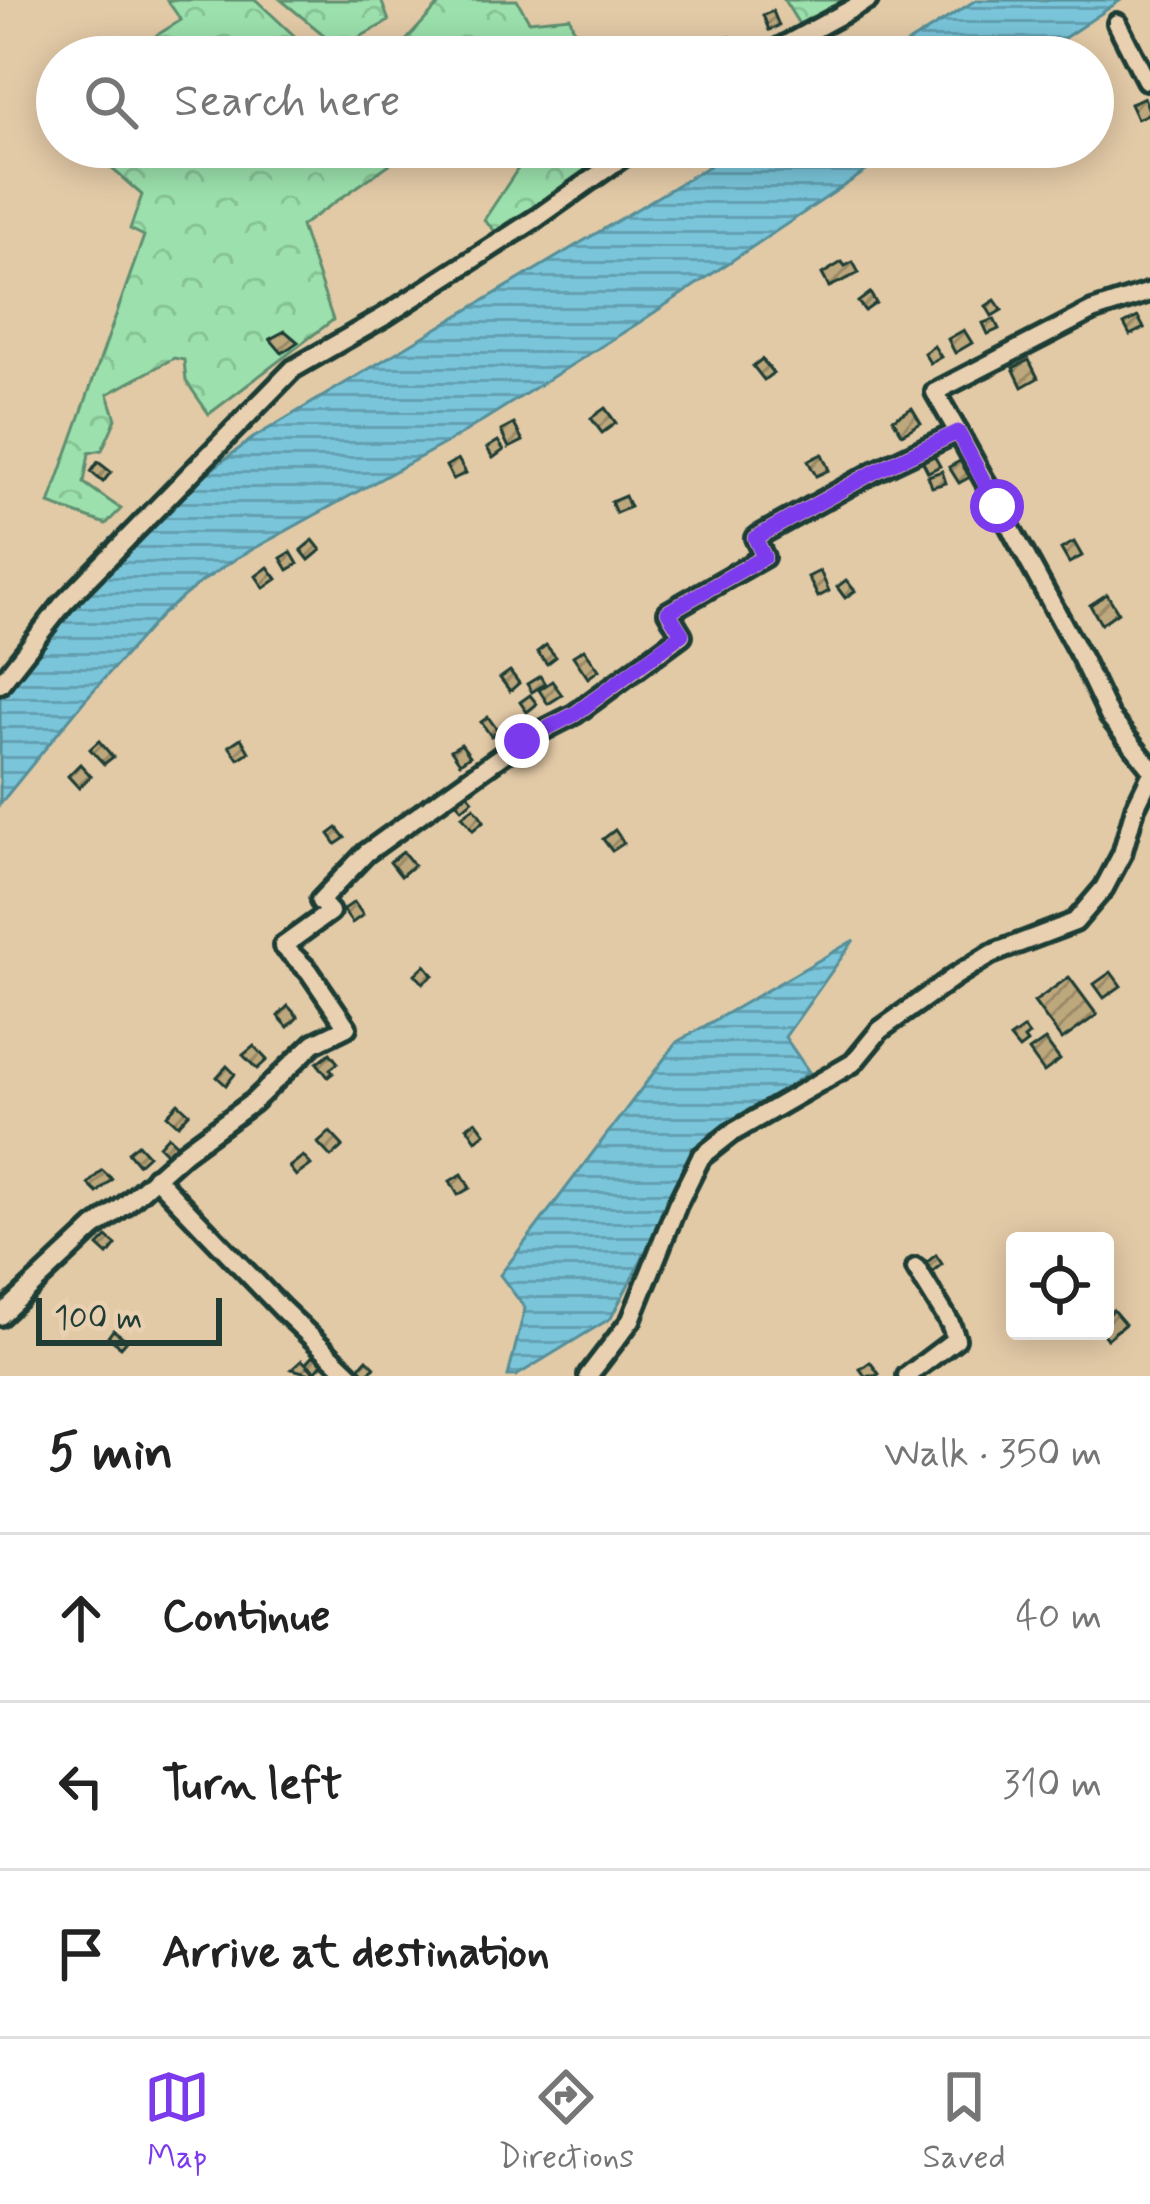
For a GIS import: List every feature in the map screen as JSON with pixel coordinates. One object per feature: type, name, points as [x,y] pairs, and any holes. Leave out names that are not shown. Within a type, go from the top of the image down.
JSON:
[{"type":"street","points":[[802,36],[868,0]]},
{"type":"street","points":[[1117,23],[1149,82]]},
{"type":"street","points":[[0,684],[63,604],[293,369],[385,316],[607,168]]},
{"type":"street","points":[[1150,292],[1092,311],[935,392],[1109,716],[1150,767]]},
{"type":"street","points":[[0,1316],[94,1228],[253,1102],[314,1043],[346,1027],[308,971],[283,946],[330,912],[320,901],[366,853],[522,741],[575,714],[682,634],[668,612],[764,557],[755,538],[958,432]]},
{"type":"street","points":[[588,1376],[632,1320],[676,1204],[701,1157],[730,1134],[853,1063],[880,1030],[954,977],[991,954],[1075,922],[1105,888],[1150,777]]},
{"type":"street","points":[[155,1177],[352,1376]]},
{"type":"street","points":[[907,1376],[956,1339],[916,1268]]},
{"type":"green space","points":[[167,0],[256,0],[295,36],[156,36],[181,20]]},
{"type":"green space","points":[[281,0],[381,0],[389,21],[362,36],[325,36]]},
{"type":"green space","points":[[443,0],[517,0],[529,21],[570,17],[576,36],[494,36],[410,36]]},
{"type":"green space","points":[[784,0],[845,0],[799,24]]},
{"type":"green space","points":[[111,168],[384,168],[301,226],[333,320],[209,414],[186,381],[184,360],[174,358],[108,394],[116,419],[102,450],[89,453],[84,483],[121,509],[106,524],[49,504],[144,236],[130,229],[142,195]]},
{"type":"green space","points":[[518,168],[616,168],[512,248],[484,220]]},
{"type":"water","points":[[976,0],[1121,0],[1067,36],[919,36]]},
{"type":"water","points":[[706,168],[871,168],[455,438],[237,558],[197,585],[161,615],[0,804],[0,686],[178,495],[253,438]]},
{"type":"water","points":[[854,940],[785,1037],[809,1072],[698,1151],[611,1318],[516,1376],[508,1376],[525,1308],[500,1275],[677,1042]]},
{"type":"building","points":[[773,11],[779,26],[769,30],[763,15]]},
{"type":"building","points":[[1144,97],[1150,113],[1137,119],[1130,104]]},
{"type":"building","points":[[842,262],[845,266],[853,262],[859,273],[829,287],[822,274]]},
{"type":"building","points":[[870,293],[876,303],[865,311],[858,302]]},
{"type":"building","points":[[995,300],[1002,310],[992,316],[986,306]]},
{"type":"building","points":[[1138,317],[1144,328],[1130,335],[1124,324]]},
{"type":"building","points":[[994,319],[999,329],[988,334],[983,323]]},
{"type":"building","points":[[964,330],[972,343],[955,353],[948,339]]},
{"type":"building","points":[[285,331],[298,342],[282,353],[270,339]]},
{"type":"building","points":[[934,346],[941,357],[930,363],[924,353]]},
{"type":"building","points":[[762,359],[773,373],[764,380],[753,366]]},
{"type":"building","points":[[1029,360],[1038,378],[1022,387],[1013,368]]},
{"type":"building","points":[[605,408],[616,423],[602,433],[591,418]]},
{"type":"building","points":[[912,408],[921,423],[902,434],[893,419]]},
{"type":"building","points":[[514,424],[523,441],[509,448],[501,431]]},
{"type":"building","points":[[498,441],[504,450],[493,458],[487,448]]},
{"type":"building","points":[[931,450],[940,466],[928,472],[920,456]]},
{"type":"building","points":[[822,454],[829,470],[816,476],[808,461]]},
{"type":"building","points":[[458,459],[466,473],[453,479],[446,466]]},
{"type":"building","points":[[960,461],[970,477],[959,483],[949,467]]},
{"type":"building","points":[[98,462],[111,472],[103,482],[91,472]]},
{"type":"building","points":[[942,471],[946,483],[932,487],[928,476]]},
{"type":"building","points":[[625,496],[630,507],[616,513],[611,502]]},
{"type":"building","points":[[313,540],[321,550],[309,560],[301,550]]},
{"type":"building","points":[[1074,542],[1082,556],[1069,563],[1061,549]]},
{"type":"building","points":[[291,552],[298,564],[288,570],[281,558]]},
{"type":"building","points":[[268,567],[277,579],[264,588],[256,576]]},
{"type":"building","points":[[820,571],[829,591],[818,597],[808,577]]},
{"type":"building","points":[[846,580],[855,591],[845,598],[837,587]]},
{"type":"building","points":[[1107,594],[1118,612],[1101,624],[1090,605]]},
{"type":"building","points":[[546,645],[556,657],[547,664],[537,652]]},
{"type":"building","points":[[584,649],[599,670],[588,678],[573,656]]},
{"type":"building","points":[[510,671],[519,683],[510,691],[500,678]]},
{"type":"building","points":[[540,676],[545,684],[532,692],[527,684]]},
{"type":"building","points":[[552,681],[562,695],[548,704],[539,690]]},
{"type":"building","points":[[530,695],[537,704],[527,712],[520,702]]},
{"type":"building","points":[[488,717],[498,731],[491,736],[481,722]]},
{"type":"building","points":[[241,738],[249,752],[238,759],[229,746]]},
{"type":"building","points":[[99,741],[113,757],[104,764],[90,749]]},
{"type":"building","points":[[461,744],[470,756],[460,763],[451,750]]},
{"type":"building","points":[[80,764],[91,776],[79,788],[68,776]]},
{"type":"building","points":[[466,792],[473,800],[462,809],[455,801]]},
{"type":"building","points":[[474,807],[484,821],[473,830],[462,816]]},
{"type":"building","points":[[337,828],[345,838],[336,844],[329,834]]},
{"type":"building","points":[[615,830],[624,843],[612,851],[603,839]]},
{"type":"building","points":[[403,852],[414,865],[401,876],[390,862]]},
{"type":"building","points":[[354,902],[363,915],[352,923],[343,910]]},
{"type":"building","points":[[425,965],[433,975],[423,983],[415,974]]},
{"type":"building","points":[[1111,972],[1121,986],[1104,998],[1094,984]]},
{"type":"building","points":[[1069,977],[1097,1015],[1062,1040],[1034,1002]]},
{"type":"building","points":[[288,1006],[298,1017],[288,1027],[278,1016]]},
{"type":"building","points":[[1024,1028],[1029,1035],[1019,1049],[1010,1038]]},
{"type":"building","points":[[1045,1040],[1060,1060],[1044,1072],[1029,1051]]},
{"type":"building","points":[[254,1046],[267,1060],[257,1069],[243,1055]]},
{"type":"building","points":[[330,1053],[338,1063],[328,1077],[317,1063]]},
{"type":"building","points":[[227,1066],[235,1074],[226,1085],[217,1077]]},
{"type":"building","points":[[178,1103],[189,1113],[178,1125],[167,1115]]},
{"type":"building","points":[[476,1121],[485,1133],[476,1140],[467,1127]]},
{"type":"building","points":[[330,1132],[343,1146],[331,1157],[318,1143]]},
{"type":"building","points":[[168,1136],[178,1145],[168,1155],[159,1146]]},
{"type":"building","points":[[138,1144],[148,1155],[138,1164],[128,1152]]},
{"type":"building","points":[[303,1156],[311,1165],[296,1176],[289,1167]]},
{"type":"building","points":[[102,1170],[112,1179],[97,1193],[88,1184]]},
{"type":"building","points":[[462,1174],[470,1188],[458,1195],[450,1181]]},
{"type":"building","points":[[107,1237],[116,1245],[108,1255],[98,1246]]},
{"type":"building","points":[[936,1255],[942,1264],[932,1272],[926,1263]]},
{"type":"building","points":[[1114,1311],[1125,1324],[1114,1333]]},
{"type":"building","points":[[113,1330],[127,1340],[121,1347],[108,1337]]},
{"type":"building","points":[[318,1350],[327,1358],[316,1371],[306,1363]]},
{"type":"building","points":[[367,1359],[375,1367],[363,1376],[357,1370]]},
{"type":"building","points":[[302,1360],[318,1376],[292,1369]]},
{"type":"building","points":[[870,1362],[876,1376],[865,1376],[860,1369]]},
{"type":"route","points":[[522,741],[575,714],[682,634],[668,612],[764,557],[755,538],[874,472],[958,432],[997,506]]}]
